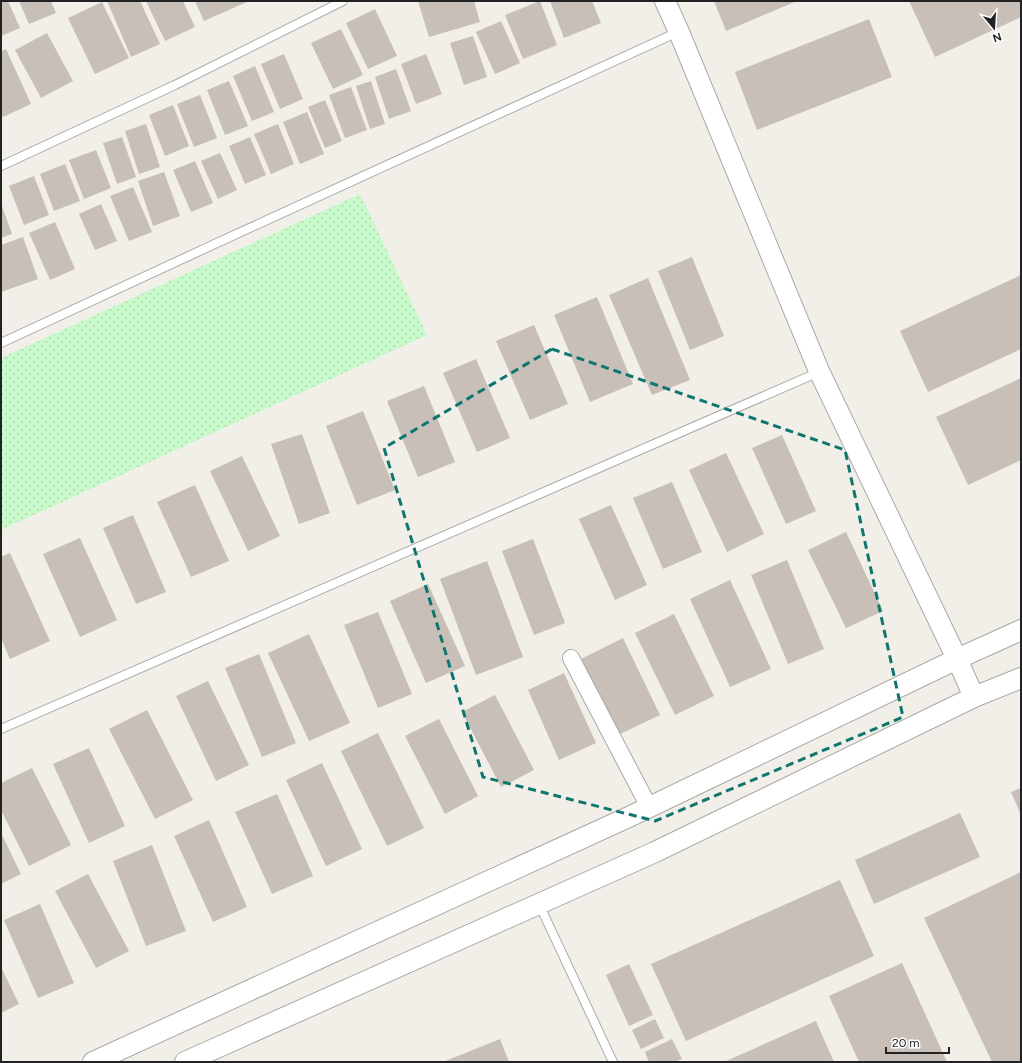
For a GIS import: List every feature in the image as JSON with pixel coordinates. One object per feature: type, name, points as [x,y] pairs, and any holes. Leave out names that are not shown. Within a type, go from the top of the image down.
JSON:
[{"type":"street","points":[[665,1],[819,371],[958,659],[974,697]]},
{"type":"street","points":[[93,1062],[649,807],[1021,630]]},
{"type":"street","points":[[572,658],[649,807]]},
{"type":"street","points":[[185,1062],[655,852],[974,697],[1021,678]]},
{"type":"lane","points":[[1,166],[175,85],[343,1]]},
{"type":"lane","points":[[1,343],[679,32]]},
{"type":"lane","points":[[1,729],[819,371]]},
{"type":"lane","points":[[540,904],[613,1062]]},
{"type":"highlighted area","points":[[552,349],[845,450],[903,717],[655,821],[483,777],[384,448]]},
{"type":"green space","points":[[360,194],[427,335],[1,530],[1,358]]},
{"type":"building","points":[[1,1],[8,1],[20,28],[1,36]]},
{"type":"building","points":[[19,1],[51,1],[56,13],[29,24]]},
{"type":"building","points":[[107,1],[140,1],[160,44],[131,57]]},
{"type":"building","points":[[146,1],[183,1],[195,27],[165,41]]},
{"type":"building","points":[[195,1],[249,1],[204,21]]},
{"type":"building","points":[[418,1],[474,1],[480,22],[429,37]]},
{"type":"building","points":[[540,1],[557,45],[523,59],[505,15]]},
{"type":"building","points":[[550,1],[592,1],[601,23],[564,38]]},
{"type":"building","points":[[714,1],[797,1],[726,31]]},
{"type":"building","points":[[909,1],[1021,1],[1021,17],[935,57]]},
{"type":"building","points":[[102,2],[129,58],[95,74],[68,18]]},
{"type":"building","points":[[375,9],[397,56],[368,69],[346,23]]},
{"type":"building","points":[[869,19],[892,77],[757,130],[735,72]]},
{"type":"building","points":[[501,21],[520,63],[495,74],[476,32]]},
{"type":"building","points":[[341,29],[363,75],[333,89],[311,43]]},
{"type":"building","points":[[47,33],[73,81],[41,98],[15,50]]},
{"type":"building","points":[[473,36],[487,77],[464,85],[450,43]]},
{"type":"building","points":[[6,49],[31,104],[3,117],[1,112],[1,52]]},
{"type":"building","points":[[284,54],[303,99],[280,109],[261,64]]},
{"type":"building","points":[[426,54],[442,94],[416,104],[401,64]]},
{"type":"building","points":[[255,66],[274,112],[252,121],[233,76]]},
{"type":"building","points":[[396,69],[411,111],[389,119],[375,77]]},
{"type":"building","points":[[229,81],[248,126],[225,135],[207,90]]},
{"type":"building","points":[[371,81],[385,124],[370,129],[356,86]]},
{"type":"building","points":[[351,87],[367,130],[345,138],[329,95]]},
{"type":"building","points":[[200,95],[217,138],[194,147],[177,104]]},
{"type":"building","points":[[325,100],[342,141],[325,148],[308,107]]},
{"type":"building","points":[[173,105],[189,146],[165,156],[149,115]]},
{"type":"building","points":[[307,112],[324,154],[300,164],[283,122]]},
{"type":"building","points":[[146,124],[160,167],[139,174],[125,131]]},
{"type":"building","points":[[278,124],[294,164],[271,174],[254,134]]},
{"type":"building","points":[[122,137],[136,177],[117,184],[103,143]]},
{"type":"building","points":[[250,137],[266,175],[245,184],[229,146]]},
{"type":"building","points":[[96,150],[111,188],[84,199],[69,160]]},
{"type":"building","points":[[220,153],[237,190],[218,199],[201,161]]},
{"type":"building","points":[[195,161],[213,203],[191,212],[173,170]]},
{"type":"building","points":[[65,164],[80,201],[54,211],[40,174]]},
{"type":"building","points":[[164,172],[180,216],[153,226],[138,181]]},
{"type":"building","points":[[34,176],[49,215],[24,225],[9,186]]},
{"type":"building","points":[[133,187],[152,232],[129,241],[110,196]]},
{"type":"building","points":[[1,203],[12,234],[1,238]]},
{"type":"building","points":[[101,204],[117,241],[95,250],[79,214]]},
{"type":"building","points":[[55,222],[75,269],[50,280],[29,233]]},
{"type":"building","points":[[23,237],[38,279],[1,292],[1,245]]},
{"type":"building","points":[[692,257],[724,336],[690,350],[658,271]]},
{"type":"building","points":[[1021,275],[1021,349],[928,392],[900,331]]},
{"type":"building","points":[[648,278],[690,380],[652,395],[609,295]]},
{"type":"building","points":[[597,297],[633,384],[590,402],[554,315]]},
{"type":"building","points":[[534,325],[568,404],[530,420],[496,341]]},
{"type":"building","points":[[476,359],[510,438],[477,452],[443,373]]},
{"type":"building","points":[[1021,378],[1021,460],[968,485],[936,417]]},
{"type":"building","points":[[424,386],[455,462],[418,477],[387,401]]},
{"type":"building","points":[[363,411],[395,490],[357,505],[326,426]]},
{"type":"building","points":[[302,434],[330,513],[299,524],[271,444]]},
{"type":"building","points":[[782,435],[816,511],[786,524],[752,448]]},
{"type":"building","points":[[726,453],[764,534],[727,552],[689,470]]},
{"type":"building","points":[[242,456],[280,536],[248,551],[210,471]]},
{"type":"building","points":[[672,482],[702,552],[663,569],[633,498]]},
{"type":"building","points":[[195,485],[229,561],[191,577],[157,502]]},
{"type":"building","points":[[611,505],[647,585],[615,600],[579,519]]},
{"type":"building","points":[[133,515],[166,592],[136,604],[103,528]]},
{"type":"building","points":[[846,532],[883,611],[846,628],[808,550]]},
{"type":"building","points":[[80,538],[117,620],[80,637],[43,554]]},
{"type":"building","points":[[533,539],[565,623],[534,635],[502,551]]},
{"type":"building","points":[[10,553],[50,641],[10,659],[1,638],[1,557]]},
{"type":"building","points":[[787,560],[824,649],[788,664],[751,575]]},
{"type":"building","points":[[487,561],[523,657],[476,675],[440,579]]},
{"type":"building","points":[[730,580],[771,669],[730,687],[690,599]]},
{"type":"building","points":[[428,584],[465,666],[426,683],[390,601]]},
{"type":"building","points":[[378,612],[412,694],[378,708],[344,625]]},
{"type":"building","points":[[674,614],[714,696],[675,715],[635,633]]},
{"type":"building","points":[[309,634],[350,723],[309,741],[268,653]]},
{"type":"building","points":[[623,638],[660,715],[616,736],[579,660]]},
{"type":"building","points":[[259,654],[296,743],[262,757],[225,668]]},
{"type":"building","points":[[564,673],[596,743],[559,760],[528,690]]},
{"type":"building","points":[[208,681],[249,765],[216,781],[176,696]]},
{"type":"building","points":[[495,695],[534,770],[501,787],[462,712]]},
{"type":"building","points":[[147,710],[193,800],[155,819],[109,729]]},
{"type":"building","points":[[439,719],[478,796],[445,814],[405,736]]},
{"type":"building","points":[[378,733],[424,828],[387,846],[341,751]]},
{"type":"building","points":[[89,748],[125,826],[89,843],[53,764]]},
{"type":"building","points":[[322,763],[362,849],[326,866],[286,780]]},
{"type":"building","points":[[32,768],[71,845],[29,866],[1,810],[1,783]]},
{"type":"building","points":[[1021,788],[1021,815],[1011,792]]},
{"type":"building","points":[[277,794],[313,876],[272,894],[235,812]]},
{"type":"building","points":[[960,813],[980,857],[874,904],[855,860]]},
{"type":"building","points":[[209,820],[247,907],[213,922],[174,836]]},
{"type":"building","points":[[1,833],[21,874],[1,884]]},
{"type":"building","points":[[152,845],[186,931],[146,946],[113,861]]},
{"type":"building","points":[[1021,872],[1021,1062],[992,1062],[924,918]]},
{"type":"building","points":[[88,874],[129,951],[96,968],[55,891]]},
{"type":"building","points":[[840,880],[874,956],[686,1041],[651,964]]},
{"type":"building","points":[[40,904],[74,983],[38,998],[4,920]]},
{"type":"building","points":[[902,963],[947,1062],[859,1062],[829,996]]},
{"type":"building","points":[[629,964],[653,1015],[629,1026],[606,975]]},
{"type":"building","points":[[1,967],[19,1004],[1,1013]]},
{"type":"building","points":[[655,1019],[664,1038],[641,1049],[632,1030]]},
{"type":"building","points":[[816,1021],[834,1062],[724,1062]]},
{"type":"building","points":[[500,1039],[509,1062],[443,1062]]},
{"type":"building","points":[[672,1039],[682,1059],[674,1062],[649,1062],[645,1052]]}]
